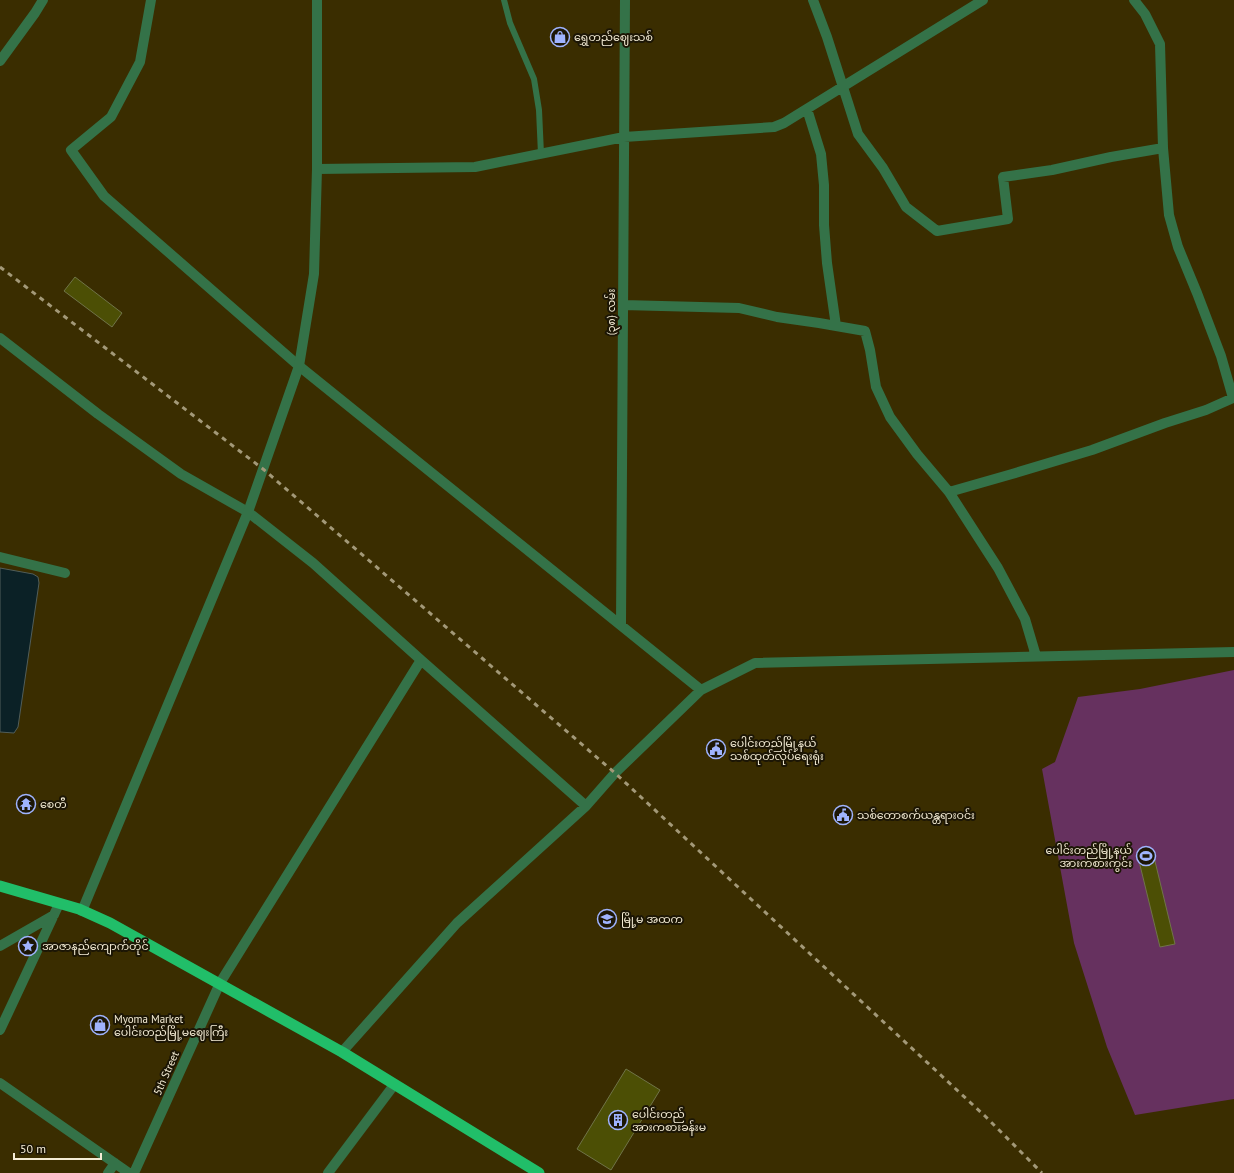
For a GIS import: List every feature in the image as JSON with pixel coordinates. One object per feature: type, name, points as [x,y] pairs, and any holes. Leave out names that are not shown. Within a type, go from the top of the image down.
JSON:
[{"type":"highway","points":[[0,886],[82,911],[110,923],[342,1052],[539,1173]]},
{"type":"street","points":[[0,61],[35,14],[43,0]]},
{"type":"street","points":[[151,0],[140,62],[112,117],[71,150],[104,196],[299,366],[701,690]]},
{"type":"street","points":[[82,911],[248,512],[299,366],[314,274],[317,168],[317,0]]},
{"type":"street","name":"(၃၈) လမ်း","points":[[621,624],[625,0]]},
{"type":"street","points":[[814,0],[858,134],[883,168],[906,207],[937,231],[1008,219],[1003,177],[1052,170],[1111,157],[1163,148]]},
{"type":"street","points":[[317,168],[475,167],[624,137],[774,127],[784,123],[983,0]]},
{"type":"street","points":[[949,492],[1092,450],[1165,423],[1206,410],[1233,398],[1221,356],[1178,247],[1169,215],[1163,148],[1160,44],[1145,14],[1134,0]]},
{"type":"street","points":[[807,109],[821,154],[824,185],[824,225],[827,263],[836,326]]},
{"type":"street","points":[[623,305],[739,308],[777,317],[865,331],[870,350],[876,387],[890,418],[917,454],[949,492],[1002,574],[1025,619],[1036,656]]},
{"type":"street","points":[[0,338],[98,414],[181,474],[248,512],[313,563],[420,660],[586,806]]},
{"type":"street","points":[[0,557],[65,572]]},
{"type":"street","points":[[342,1052],[457,923],[586,806],[616,773],[701,690],[756,663],[1234,652]]},
{"type":"street","name":"5th Street","points":[[134,1173],[220,983],[420,660]]},
{"type":"street","points":[[0,1030],[60,904]]},
{"type":"street","points":[[0,946],[54,914]]},
{"type":"street","points":[[0,1083],[129,1173]]},
{"type":"street","points":[[328,1173],[394,1085]]},
{"type":"street","points":[[108,1173],[115,1163]]},
{"type":"lane","points":[[504,0],[510,23],[534,79],[539,110],[541,154]]},
{"type":"shaded area","name":"‌ပေါင်းတည်မြို့နယ် အားကစားကွင်း","points":[[1234,670],[1234,1099],[1135,1115],[1107,1047],[1074,943],[1042,769],[1055,762],[1078,697],[1140,689]]},
{"type":"water","points":[[0,568],[33,574],[38,577],[39,583],[18,727],[14,733],[0,732]]},
{"type":"building","points":[[75,277],[122,313],[112,327],[64,291]]},
{"type":"building","points":[[1153,853],[1175,944],[1160,947],[1138,857]]},
{"type":"building","name":"ပေါင်းတည် အားကစားခန်းမ","points":[[626,1069],[660,1090],[611,1170],[577,1149]]},
{"type":"railway","points":[[0,267],[263,469],[615,773],[986,1117],[1042,1173]]},
{"type":"place","name":"ရွှေတည်ဈေးသစ်","points":[[560,37]]},
{"type":"place","name":"ပေါင်းတည်မြို့နယ် သစ်ထုတ်လုပ်ရေးရုံး","points":[[716,749]]},
{"type":"place","name":"စေတီ","points":[[26,804]]},
{"type":"place","name":"သစ်တောစက်ယန္တရားဝင်း","points":[[843,815]]},
{"type":"place","name":"‌ပေါင်းတည်မြို့နယ် အားကစားကွင်း","points":[[1146,856]]},
{"type":"place","name":"မြို့မ အထက","points":[[607,919]]},
{"type":"place","name":"အာဇာနည်ကျောက်တိုင်","points":[[28,946]]},
{"type":"place","name":"Myoma Market ပေါင်းတည်မြို့မဈေးကြီး","points":[[100,1025]]},
{"type":"place","name":"ပေါင်းတည် အားကစားခန်းမ","points":[[618,1120]]}]
